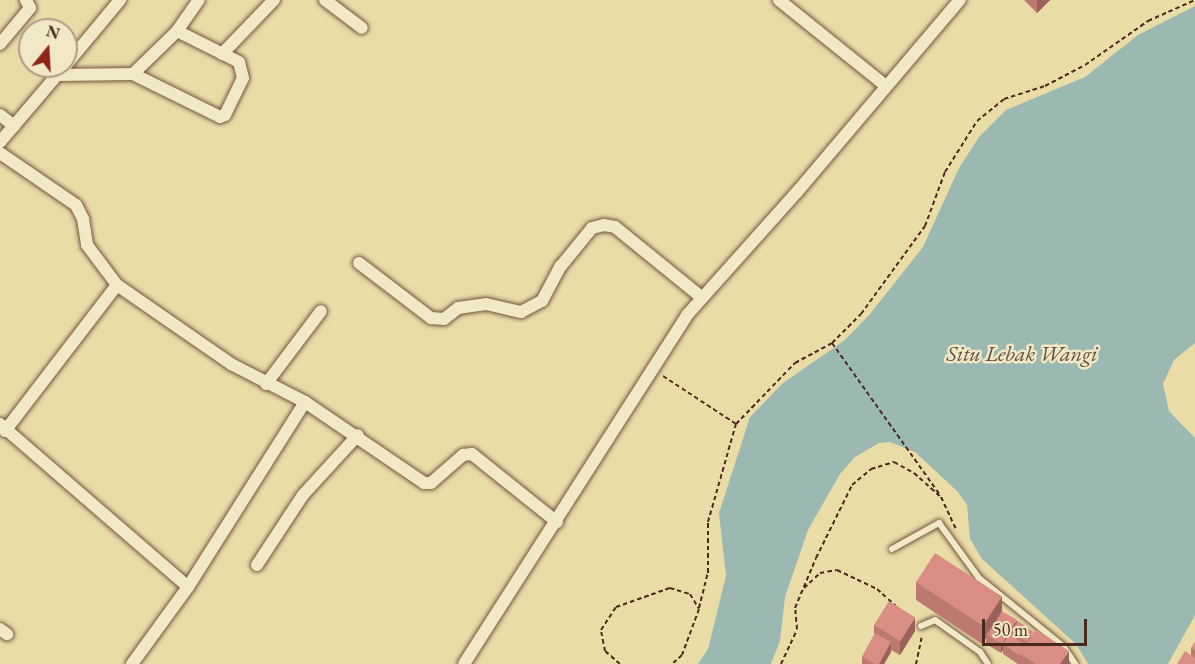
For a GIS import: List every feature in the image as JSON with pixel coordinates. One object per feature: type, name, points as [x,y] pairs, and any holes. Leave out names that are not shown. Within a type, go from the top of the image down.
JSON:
[{"type":"street","points":[[0,44],[30,8],[26,0]]},
{"type":"street","points":[[78,51],[120,0]]},
{"type":"street","points":[[133,74],[177,31],[199,0]]},
{"type":"street","points":[[222,54],[274,0]]},
{"type":"street","points":[[325,0],[362,28]]},
{"type":"street","points":[[779,0],[886,86]]},
{"type":"street","points":[[465,664],[701,297],[797,192],[960,0]]},
{"type":"street","points":[[78,70],[133,74],[220,117],[243,78],[239,62],[177,31]]},
{"type":"street","points":[[0,142],[55,78]]},
{"type":"street","points":[[0,115],[14,126]]},
{"type":"street","points":[[0,153],[76,205],[83,219],[87,245],[117,285],[266,384],[305,402],[358,435],[424,483],[431,483],[463,455],[472,454],[557,522]]},
{"type":"street","points":[[359,263],[430,318],[444,319],[458,308],[486,304],[521,312],[542,301],[561,266],[592,228],[604,225],[615,227],[701,297]]},
{"type":"street","points":[[117,285],[3,427],[188,587]]},
{"type":"street","points":[[266,384],[321,311]]},
{"type":"street","points":[[132,664],[188,587],[305,402]]},
{"type":"street","points":[[257,565],[303,495],[358,435]]},
{"type":"lane","points":[[892,549],[939,523],[979,578],[1063,646],[1075,664]]},
{"type":"lane","points":[[921,626],[935,620],[980,652],[988,664]]},
{"type":"path","points":[[672,664],[682,655],[699,609],[708,573],[708,522],[736,424],[795,363],[832,343],[861,314],[924,226],[945,172],[978,121],[1004,99],[1055,81],[1148,21],[1195,0]]},
{"type":"path","points":[[832,343],[916,457],[941,497],[954,521],[960,549]]},
{"type":"path","points":[[653,369],[736,424]]},
{"type":"path","points":[[782,664],[797,629],[795,608],[802,590],[852,485],[871,469],[894,462],[914,473],[941,497]]},
{"type":"path","points":[[802,590],[820,573],[837,570],[877,589],[903,611]]},
{"type":"path","points":[[620,664],[605,651],[601,630],[616,607],[670,588],[690,594],[699,609]]},
{"type":"path","points":[[916,664],[923,642],[921,626]]},
{"type":"water","name":"Situ Lebak Wangi","points":[[1195,6],[1195,343],[1174,360],[1163,384],[1169,411],[1195,438],[1195,615],[1168,664],[1088,664],[1076,644],[982,559],[970,539],[967,505],[958,492],[915,452],[890,442],[879,443],[855,457],[840,474],[808,530],[785,597],[780,641],[771,664],[698,664],[708,649],[726,576],[719,513],[750,417],[783,383],[845,340],[870,314],[923,247],[959,168],[979,137],[1006,110],[1085,77],[1138,35]]},
{"type":"building","points":[[935,553],[1002,597],[983,626],[916,582]]},
{"type":"building","points":[[889,601],[915,617],[900,641],[874,625]]},
{"type":"building","points":[[1002,611],[1017,620],[1002,644],[988,635]]},
{"type":"building","points":[[1018,621],[1034,632],[1027,642],[1011,631]]},
{"type":"building","points":[[1036,629],[1069,651],[1060,664],[1036,664],[1020,654]]},
{"type":"building","points":[[875,633],[891,642],[879,664],[862,657]]},
{"type":"building","points":[[1010,634],[1026,646],[1019,656],[1003,644]]},
{"type":"building","points":[[1185,651],[1195,658],[1195,664],[1177,664]]}]
